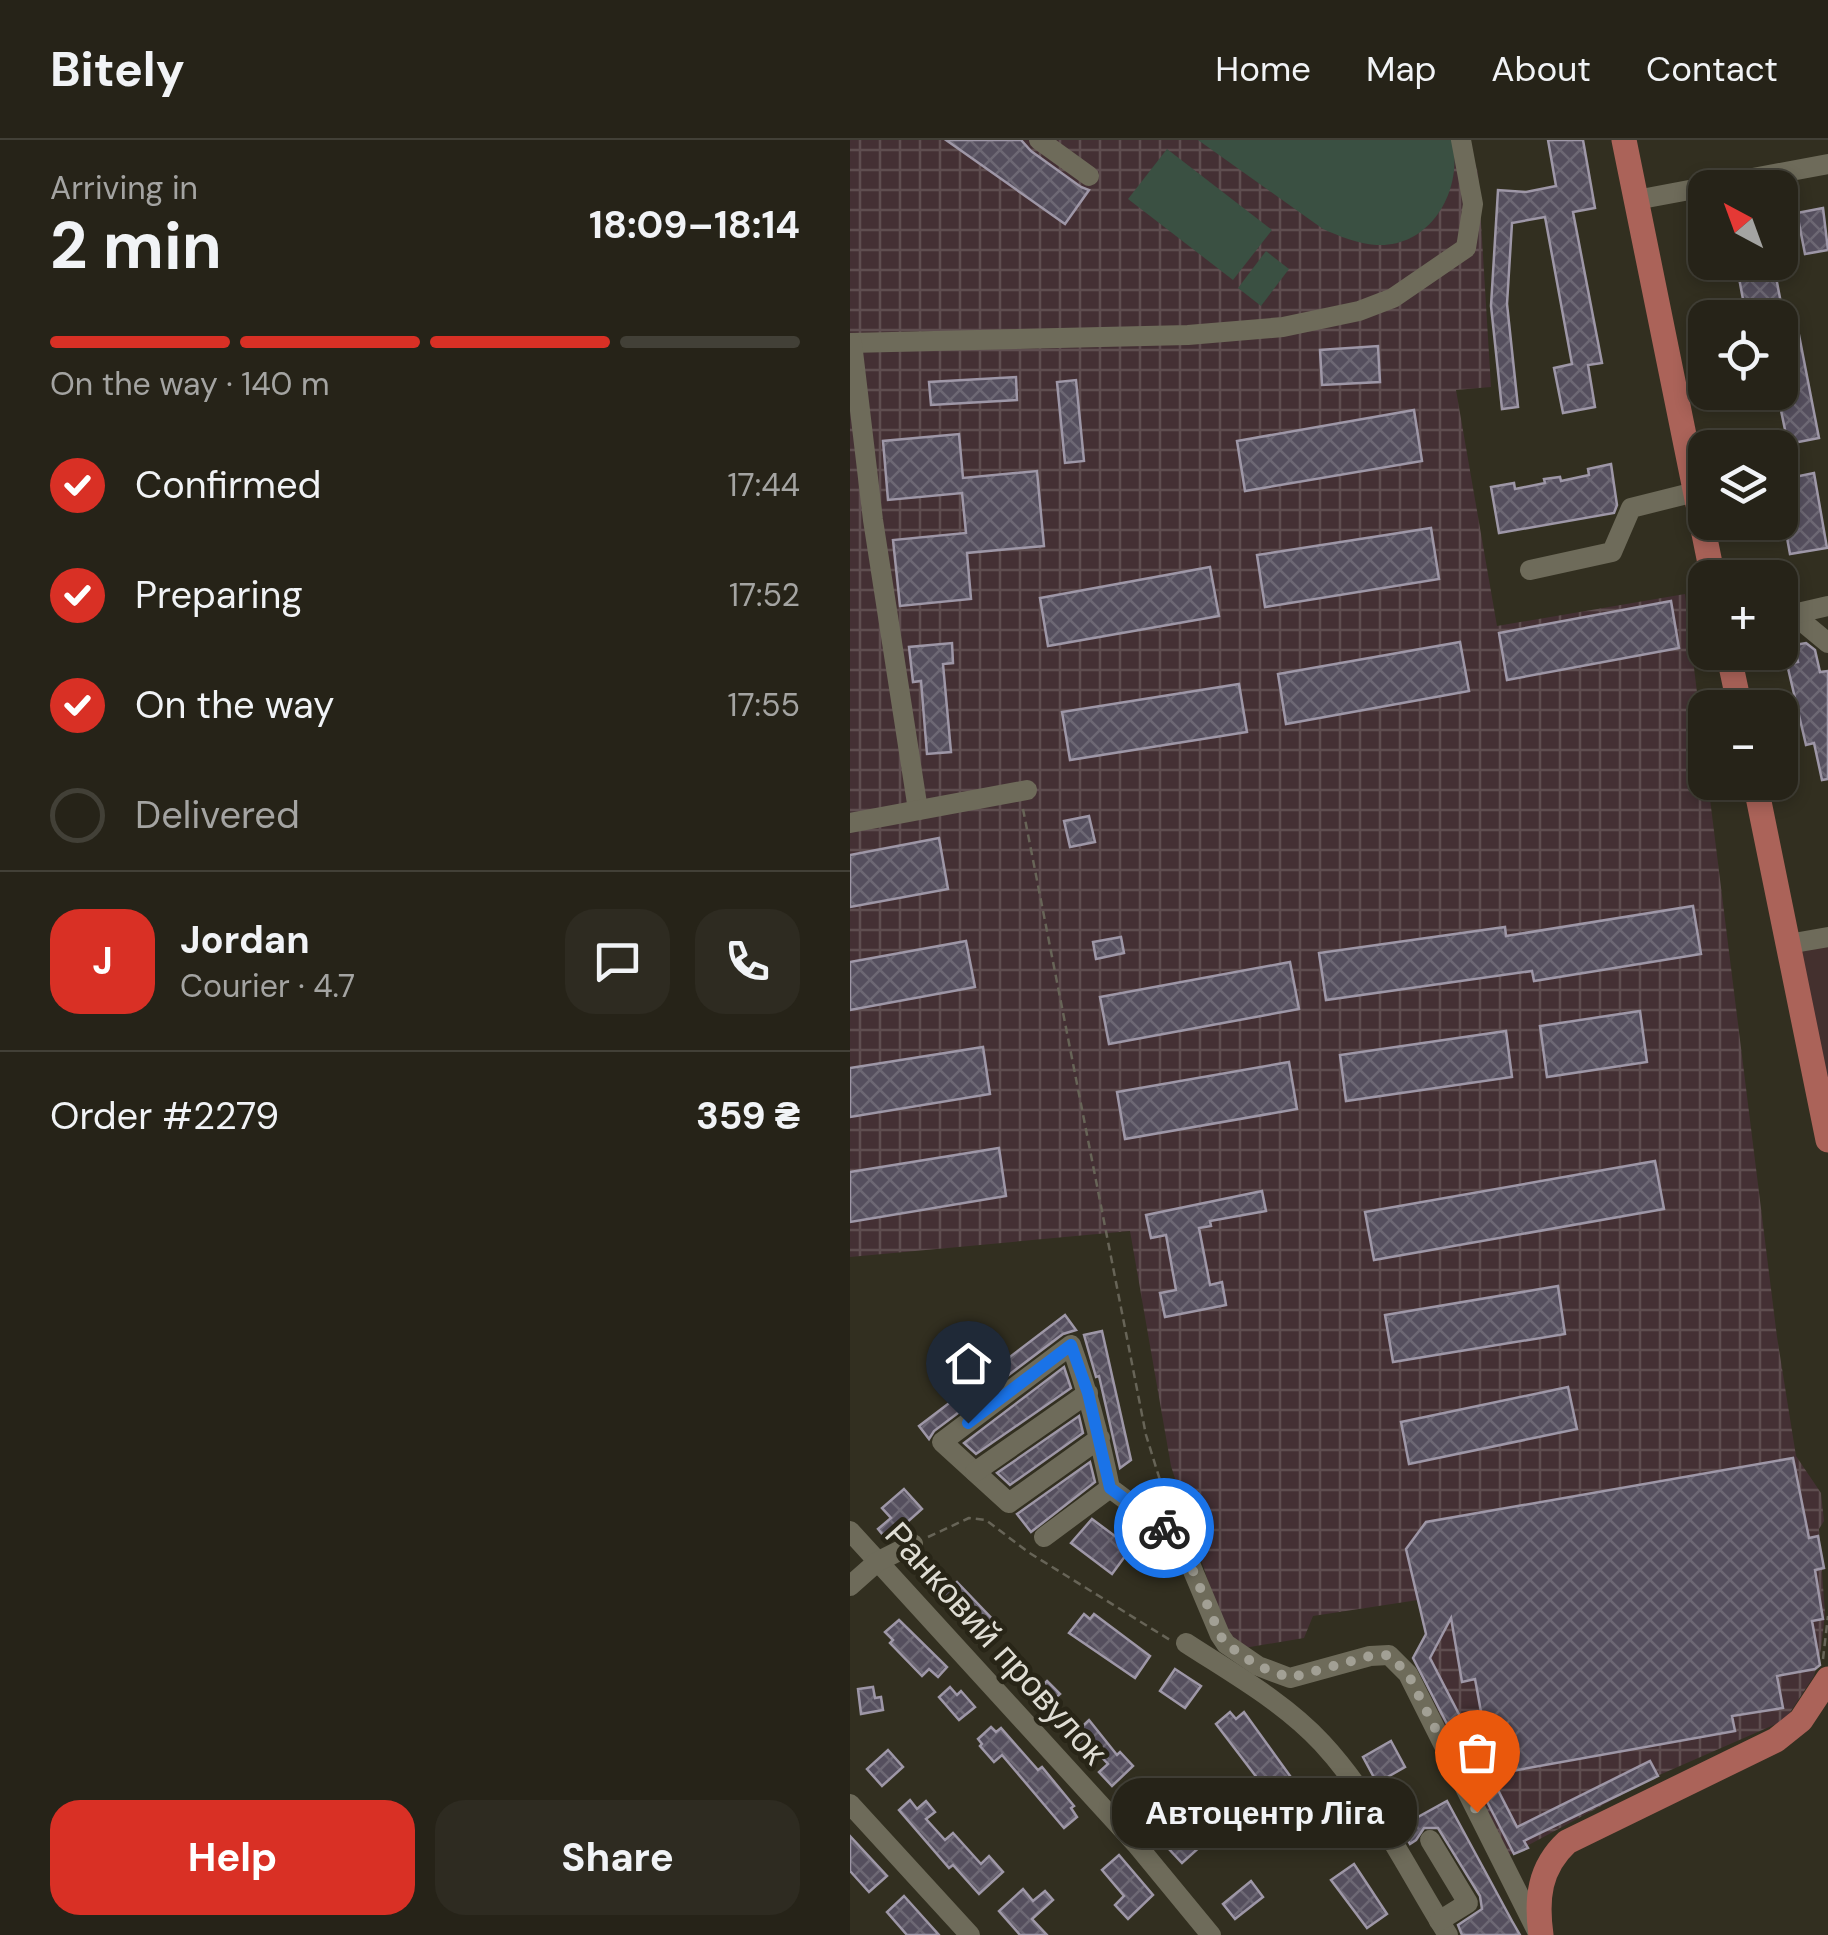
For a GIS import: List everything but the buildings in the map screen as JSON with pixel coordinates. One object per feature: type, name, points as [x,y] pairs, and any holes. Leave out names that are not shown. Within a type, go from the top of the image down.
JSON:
[{"type":"main road","points":[[1624,140],[1688,453]]},
{"type":"main road","points":[[1759,800],[1828,1140]]},
{"type":"main road","points":[[1540,1935],[1542,1880],[1547,1865],[1567,1842],[1776,1740],[1801,1720],[1828,1678]]},
{"type":"street","points":[[1039,140],[1089,176]]},
{"type":"street","points":[[918,810],[873,520],[851,343],[1188,335],[1283,327],[1359,311],[1418,284],[1466,248],[1472,204],[1461,140]]},
{"type":"street","points":[[1636,200],[1828,164]]},
{"type":"street","points":[[1530,570],[1612,552],[1631,508],[1688,494]]},
{"type":"street","points":[[850,523],[873,520]]},
{"type":"street","points":[[1798,613],[1828,606]]},
{"type":"street","points":[[1798,623],[1828,643]]},
{"type":"street","points":[[850,822],[1023,791]]},
{"type":"street","points":[[1788,944],[1828,937]]},
{"type":"street","points":[[1100,1438],[1009,1503],[942,1442],[1071,1345],[1088,1393],[1100,1438],[1110,1488],[1180,1540],[1226,1644],[1258,1666],[1290,1678],[1370,1656],[1389,1655],[1408,1674],[1540,1935]]},
{"type":"street","points":[[975,1472],[1088,1393]]},
{"type":"street","points":[[1044,1536],[1110,1488]]},
{"type":"street","name":"Ранковий провулок","points":[[850,1531],[1136,1844],[1211,1935]]},
{"type":"street","points":[[850,1586],[877,1562],[913,1544]]},
{"type":"street","points":[[1186,1643],[1276,1702],[1321,1742],[1349,1777],[1444,1928],[1468,1903],[1430,1840]]},
{"type":"street","points":[[850,1804],[970,1935]]},
{"type":"path","points":[[1023,791],[1146,1435],[1167,1504]]},
{"type":"path","points":[[913,1544],[969,1518],[986,1520],[1028,1552],[1164,1638],[1186,1643]]},
{"type":"shaded area","points":[[850,140],[1468,140],[1478,173],[1491,387],[1456,390],[1497,626],[1685,594],[1688,670],[1694,670],[1697,690],[1688,690],[1688,800],[1710,800],[1777,1337],[1796,1456],[1821,1493],[1824,1521],[1819,1529],[1825,1614],[1814,1676],[1785,1720],[1657,1776],[1508,1856],[1413,1658],[1426,1634],[1418,1600],[1313,1616],[1304,1638],[1244,1648],[1226,1637],[1171,1466],[1130,1231],[850,1257]]},
{"type":"shaded area","points":[[1828,929],[1828,1103],[1794,936]]},
{"type":"green space","points":[[1198,140],[1452,140],[1453,177],[1440,212],[1428,226],[1396,243],[1369,244],[1323,229]]},
{"type":"green space","points":[[1167,149],[1272,230],[1233,280],[1128,199]]},
{"type":"green space","points":[[1266,251],[1289,269],[1261,306],[1238,288]]},
{"type":"way so far","points":[[1164,1528],[1180,1540],[1226,1644],[1258,1666],[1290,1678],[1370,1656],[1389,1655],[1408,1674],[1477,1812]]},
{"type":"place","name":"Автоцентр Ліга","points":[[1477,1812]]},
{"type":"route","points":[[968,1423],[1071,1345],[1088,1393],[1110,1488],[1164,1528]]}]
